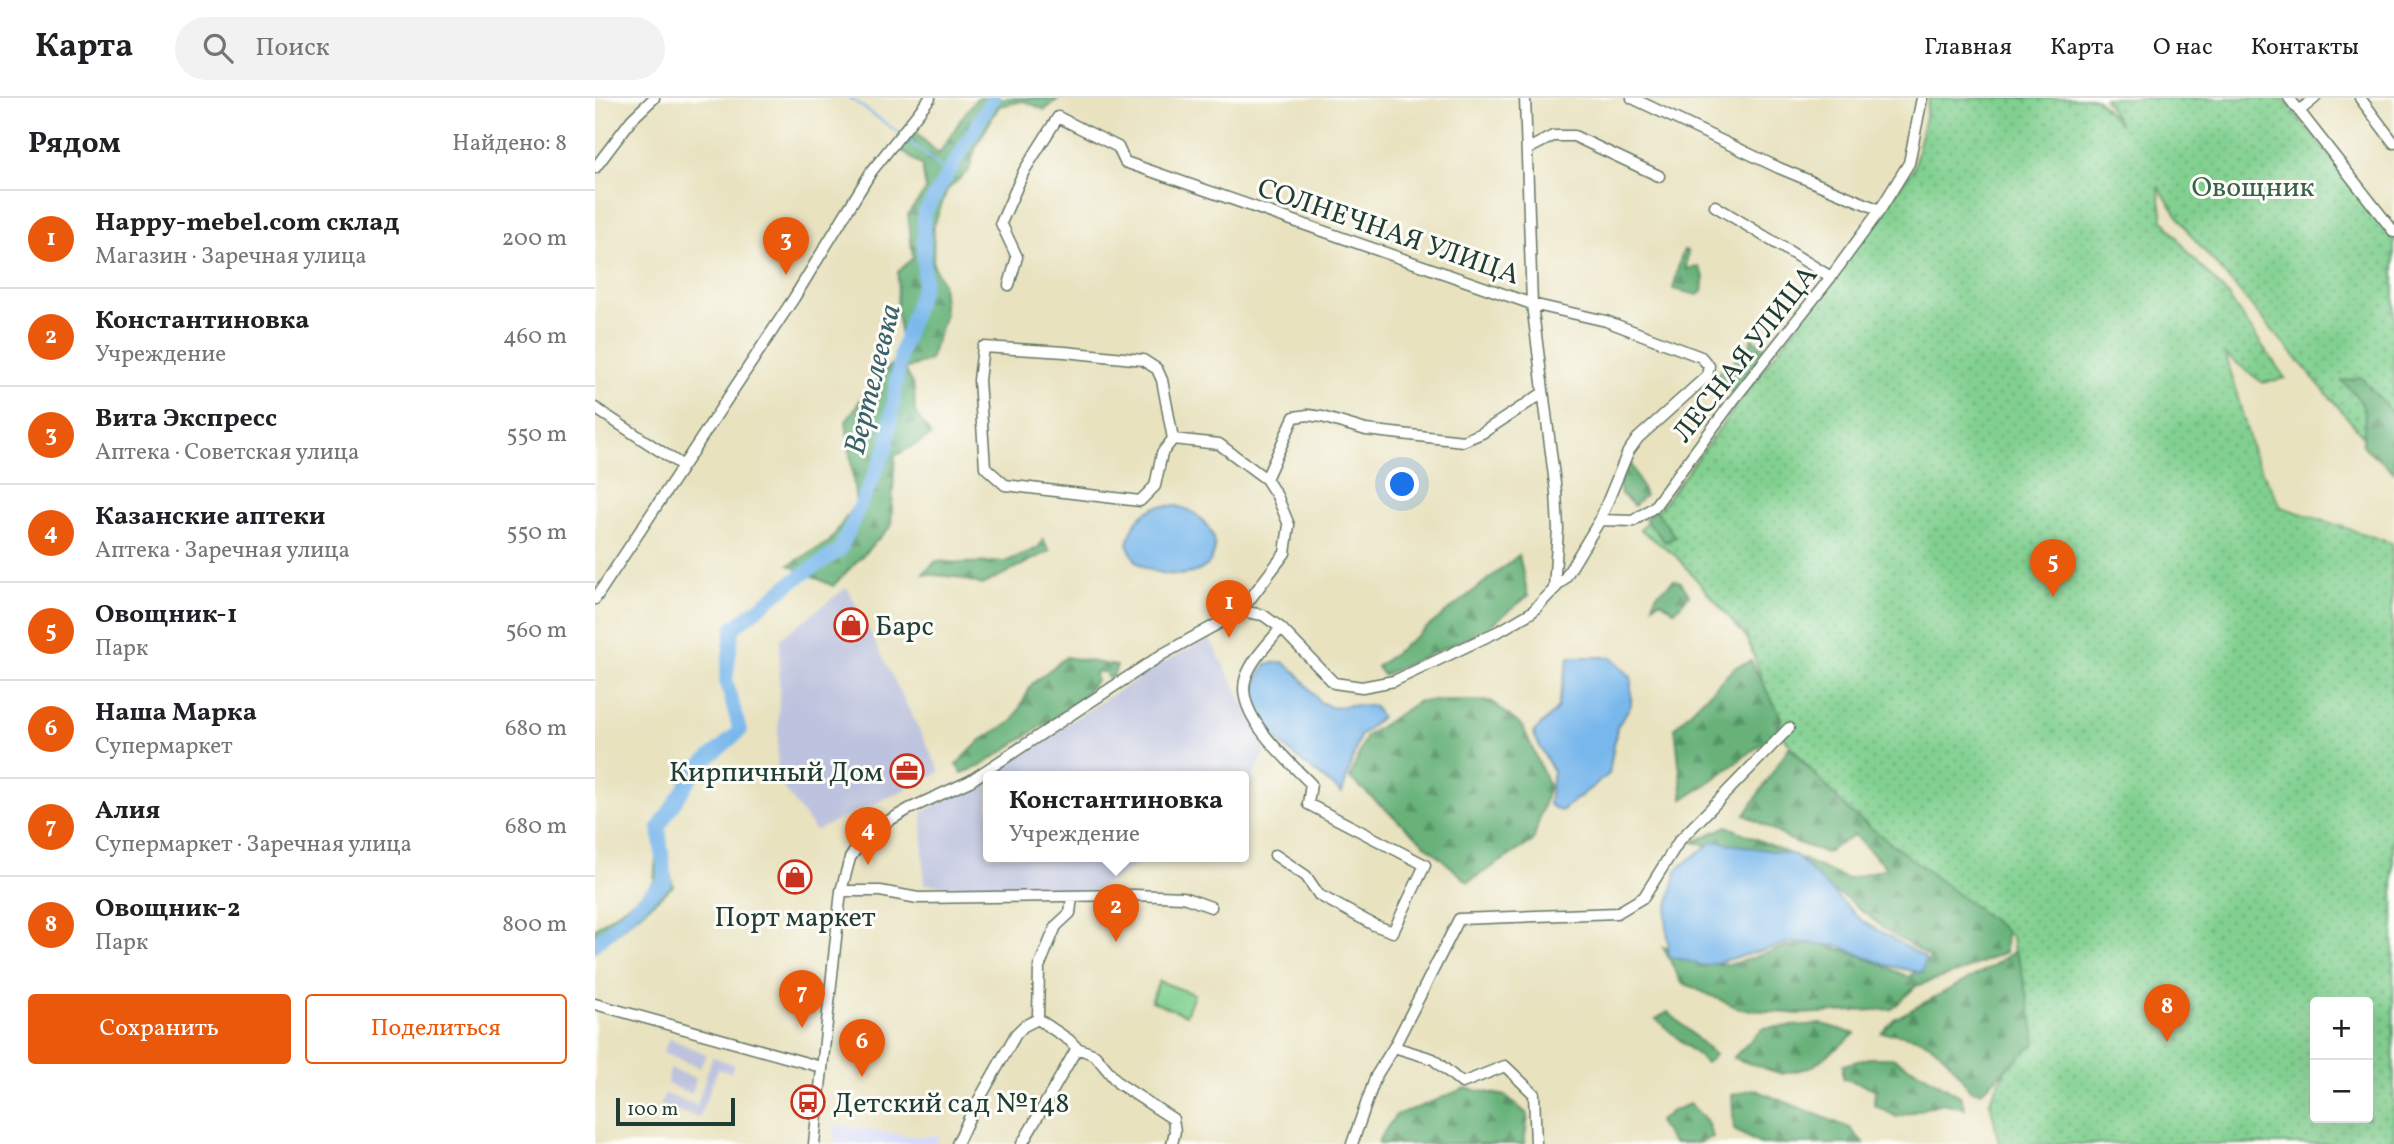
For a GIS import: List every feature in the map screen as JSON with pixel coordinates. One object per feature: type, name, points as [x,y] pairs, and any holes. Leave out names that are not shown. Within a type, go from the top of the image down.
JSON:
[{"type":"street","points":[[595,168],[632,119],[654,98]]},
{"type":"street","points":[[595,599],[794,298],[871,172],[930,98]]},
{"type":"street","points":[[1525,98],[1532,304],[1557,517],[1554,588]]},
{"type":"street","points":[[1632,98],[1779,168],[1880,210]]},
{"type":"street","name":"ЛЕСНАЯ УЛИЦА","points":[[1600,520],[1633,521],[1654,507],[1735,398],[1831,277],[1880,210],[1909,163],[1922,98]]},
{"type":"street","points":[[2289,98],[2394,232]]},
{"type":"street","points":[[2299,111],[2315,98]]},
{"type":"street","points":[[2360,98],[2394,143]]},
{"type":"street","name":"СОЛНЕЧНАЯ УЛИЦА","points":[[1009,285],[1017,257],[1001,223],[1024,171],[1058,117],[1118,147],[1125,162],[1532,304],[1606,321],[1701,357],[1709,366],[1707,376],[1638,438],[1628,452],[1600,520]]},
{"type":"street","points":[[1528,149],[1553,136],[1574,136],[1659,176]]},
{"type":"street","points":[[1715,205],[1831,277]]},
{"type":"street","points":[[982,347],[1143,360],[1157,369],[1162,380],[1173,439],[1162,453],[1155,486],[1140,501],[1005,485],[985,467],[979,380],[982,347]]},
{"type":"street","points":[[1266,479],[1294,417],[1315,416],[1366,430],[1464,441],[1482,433],[1543,393]]},
{"type":"street","points":[[595,408],[683,466]]},
{"type":"street","points":[[984,771],[1163,654],[1241,611],[1285,554],[1289,525],[1277,496],[1266,479],[1219,444],[1173,439]]},
{"type":"street","points":[[1241,611],[1263,615],[1281,628],[1334,683],[1362,687],[1394,681],[1503,629],[1532,612],[1565,578],[1600,520]]},
{"type":"street","points":[[1275,855],[1306,876],[1319,895],[1374,925],[1393,932],[1425,865],[1308,804],[1311,784],[1257,727],[1247,703],[1245,679],[1259,654],[1281,628]]},
{"type":"street","points":[[1352,1144],[1376,1076],[1459,919],[1617,913],[1644,897],[1679,841],[1789,728]]},
{"type":"street","points":[[814,1144],[841,891],[850,858],[863,839],[876,828],[983,772]]},
{"type":"street","points":[[841,891],[880,891],[918,898],[1134,895],[1183,897],[1211,907]]},
{"type":"street","points":[[1038,1019],[1039,967],[1056,926],[1070,913],[1072,897]]},
{"type":"street","points":[[595,1004],[821,1067]]},
{"type":"street","points":[[1038,1019],[1077,1048],[1095,1055],[1118,1083],[1173,1119],[1175,1131],[1172,1144]]},
{"type":"street","points":[[957,1144],[1016,1034],[1024,1026],[1038,1019]]},
{"type":"street","points":[[1394,1046],[1433,1059],[1462,1083],[1505,1066],[1534,1094],[1536,1144]]},
{"type":"street","points":[[1022,1144],[1077,1048]]},
{"type":"shaded area","points":[[847,587],[940,771],[815,831],[777,779],[780,639]]},
{"type":"shaded area","points":[[1209,638],[1268,748],[1249,785],[1249,771],[994,771],[1037,743],[1156,667]]},
{"type":"shaded area","points":[[983,779],[983,862],[1143,862],[1094,891],[985,889],[924,884],[922,812],[961,793]]},
{"type":"shaded area","points":[[669,1038],[706,1054],[700,1068],[663,1053]]},
{"type":"shaded area","points":[[712,1057],[734,1064],[731,1073],[718,1069],[699,1118],[660,1105],[665,1094],[697,1105]]},
{"type":"shaded area","points":[[670,1069],[696,1078],[692,1094],[667,1084]]},
{"type":"shaded area","points":[[834,1125],[919,1137],[939,1135],[936,1144],[835,1144]]},
{"type":"green space","points":[[977,98],[1059,98],[1045,110],[1024,101],[999,106],[976,146],[969,170],[947,190],[934,225],[933,264],[942,283],[945,315],[930,360],[905,369],[914,387],[915,412],[931,436],[895,456],[891,526],[833,586],[789,565],[829,542],[856,503],[846,421],[878,375],[897,360],[901,337],[897,314],[898,272],[913,258],[908,214],[926,190],[922,166],[898,148],[915,132],[939,154]]},
{"type":"green space","name":"Овощник","points":[[1929,98],[2096,98],[2120,124],[2104,98],[2283,98],[2394,239],[2394,472],[2189,233],[2158,186],[2163,219],[2189,254],[2225,292],[2285,378],[2263,383],[2226,355],[2254,456],[2281,507],[2392,543],[2394,1144],[1999,1144],[1990,1101],[2024,1031],[2012,937],[1848,815],[1783,736],[1747,638],[1677,557],[1640,529],[1663,504],[1914,168]]},
{"type":"green space","points":[[1684,250],[1688,251],[1686,269],[1699,267],[1704,277],[1702,291],[1698,295],[1673,289]]},
{"type":"green space","points":[[1752,338],[1766,348],[1733,395],[1714,375],[1748,351]]},
{"type":"green space","points":[[2361,377],[2394,415],[2394,472],[2362,445],[2364,409],[2342,381]]},
{"type":"green space","points":[[1631,464],[1645,495],[1634,506],[1621,494],[1617,472]]},
{"type":"green space","points":[[1655,508],[1675,537],[1665,542],[1645,519]]},
{"type":"green space","points":[[1043,539],[1050,551],[982,585],[956,577],[923,574],[936,561],[1005,562],[1038,548]]},
{"type":"green space","points":[[1519,555],[1528,596],[1483,631],[1383,675],[1377,667]]},
{"type":"green space","points":[[1674,580],[1681,582],[1689,595],[1675,611],[1660,601],[1653,605],[1656,595]]},
{"type":"green space","points":[[1066,657],[1117,666],[1113,677],[1108,678],[1105,672],[1095,672],[1096,681],[1078,702],[981,766],[962,773],[956,765],[981,740],[1013,721],[1032,684]]},
{"type":"green space","points":[[1751,661],[1782,719],[1772,736],[1683,799],[1675,727],[1735,667]]},
{"type":"green space","points":[[1419,701],[1491,701],[1523,727],[1549,786],[1533,841],[1468,882],[1350,778],[1366,736]]},
{"type":"green space","points":[[1789,747],[1850,812],[2006,931],[2005,952],[1962,971],[1916,986],[1892,1009],[1800,1014],[1740,1009],[1681,982],[1663,947],[1706,961],[1730,964],[1781,948],[1813,944],[1850,952],[1909,977],[1931,958],[1887,931],[1846,898],[1779,861],[1693,842],[1727,826],[1847,879],[1887,868],[1854,835],[1826,853],[1795,842],[1745,815]]},
{"type":"green space","points":[[659,827],[673,886],[595,951],[595,928],[640,896],[654,882]]},
{"type":"green space","points":[[2015,951],[2020,962],[2036,1042],[1981,1092],[1970,1090],[1943,1055],[1925,1041],[1899,1034],[1882,1033],[1894,1019],[1991,967]]},
{"type":"green space","points":[[1159,981],[1194,994],[1186,1015],[1151,1001]]},
{"type":"green space","points":[[1668,1012],[1715,1055],[1706,1063],[1656,1019]]},
{"type":"green space","points":[[1822,1024],[1855,1034],[1812,1067],[1782,1074],[1733,1058],[1763,1028]]},
{"type":"green space","points":[[1869,1058],[1892,1058],[1921,1073],[1960,1096],[1965,1108],[1942,1103],[1897,1117],[1874,1105],[1875,1089],[1843,1078],[1843,1065]]},
{"type":"green space","points":[[1465,1088],[1506,1096],[1528,1115],[1524,1144],[1379,1144],[1379,1139],[1396,1115]]},
{"type":"green space","points":[[1753,1089],[1850,1128],[1864,1144],[1760,1144],[1734,1130],[1732,1095]]},
{"type":"green space","points":[[1690,1104],[1706,1120],[1713,1137],[1698,1143],[1673,1143],[1658,1122],[1672,1111]]},
{"type":"water","points":[[1158,506],[1175,506],[1188,510],[1208,527],[1212,534],[1214,551],[1205,567],[1176,575],[1145,568],[1136,561],[1127,544],[1132,530],[1141,516]]},
{"type":"water","points":[[1569,657],[1611,657],[1631,677],[1631,705],[1617,727],[1609,774],[1561,811],[1549,805],[1553,771],[1533,733],[1557,709]]},
{"type":"water","points":[[1283,662],[1296,672],[1320,702],[1333,708],[1349,705],[1374,706],[1381,717],[1360,736],[1342,793],[1291,753],[1275,738],[1263,721],[1256,703],[1257,684],[1266,664]]},
{"type":"water","points":[[1713,841],[1795,855],[1861,920],[1925,958],[1922,973],[1886,965],[1839,946],[1793,942],[1705,966],[1669,956],[1666,914],[1677,869]]},
{"type":"waterway","points":[[850,98],[899,133]]},
{"type":"waterway","name":"Вертелеевка","points":[[595,944],[665,881],[659,827],[698,767],[740,731],[726,680],[733,628],[793,581],[840,550],[887,447],[901,352],[924,282],[924,214],[993,98]]},
{"type":"waterway","points":[[904,137],[948,173]]},
{"type":"place","name":"Вита Экспресс","points":[[786,275]]},
{"type":"place","name":"Овощник-1","points":[[2053,597]]},
{"type":"place","name":"Барс","points":[[851,625]]},
{"type":"place","name":"Happy-mebel.com склад","points":[[1229,638]]},
{"type":"place","name":"Кирпичный Дом","points":[[907,771]]},
{"type":"place","name":"Казанские аптеки","points":[[868,865]]},
{"type":"place","name":"Порт маркет","points":[[795,877]]},
{"type":"place","name":"Константиновка","points":[[1116,942]]},
{"type":"place","name":"Алия","points":[[802,1028]]},
{"type":"place","name":"Овощник-2","points":[[2167,1042]]},
{"type":"place","name":"Наша Марка","points":[[862,1077]]},
{"type":"place","name":"Детский сад №148","points":[[808,1102]]}]
